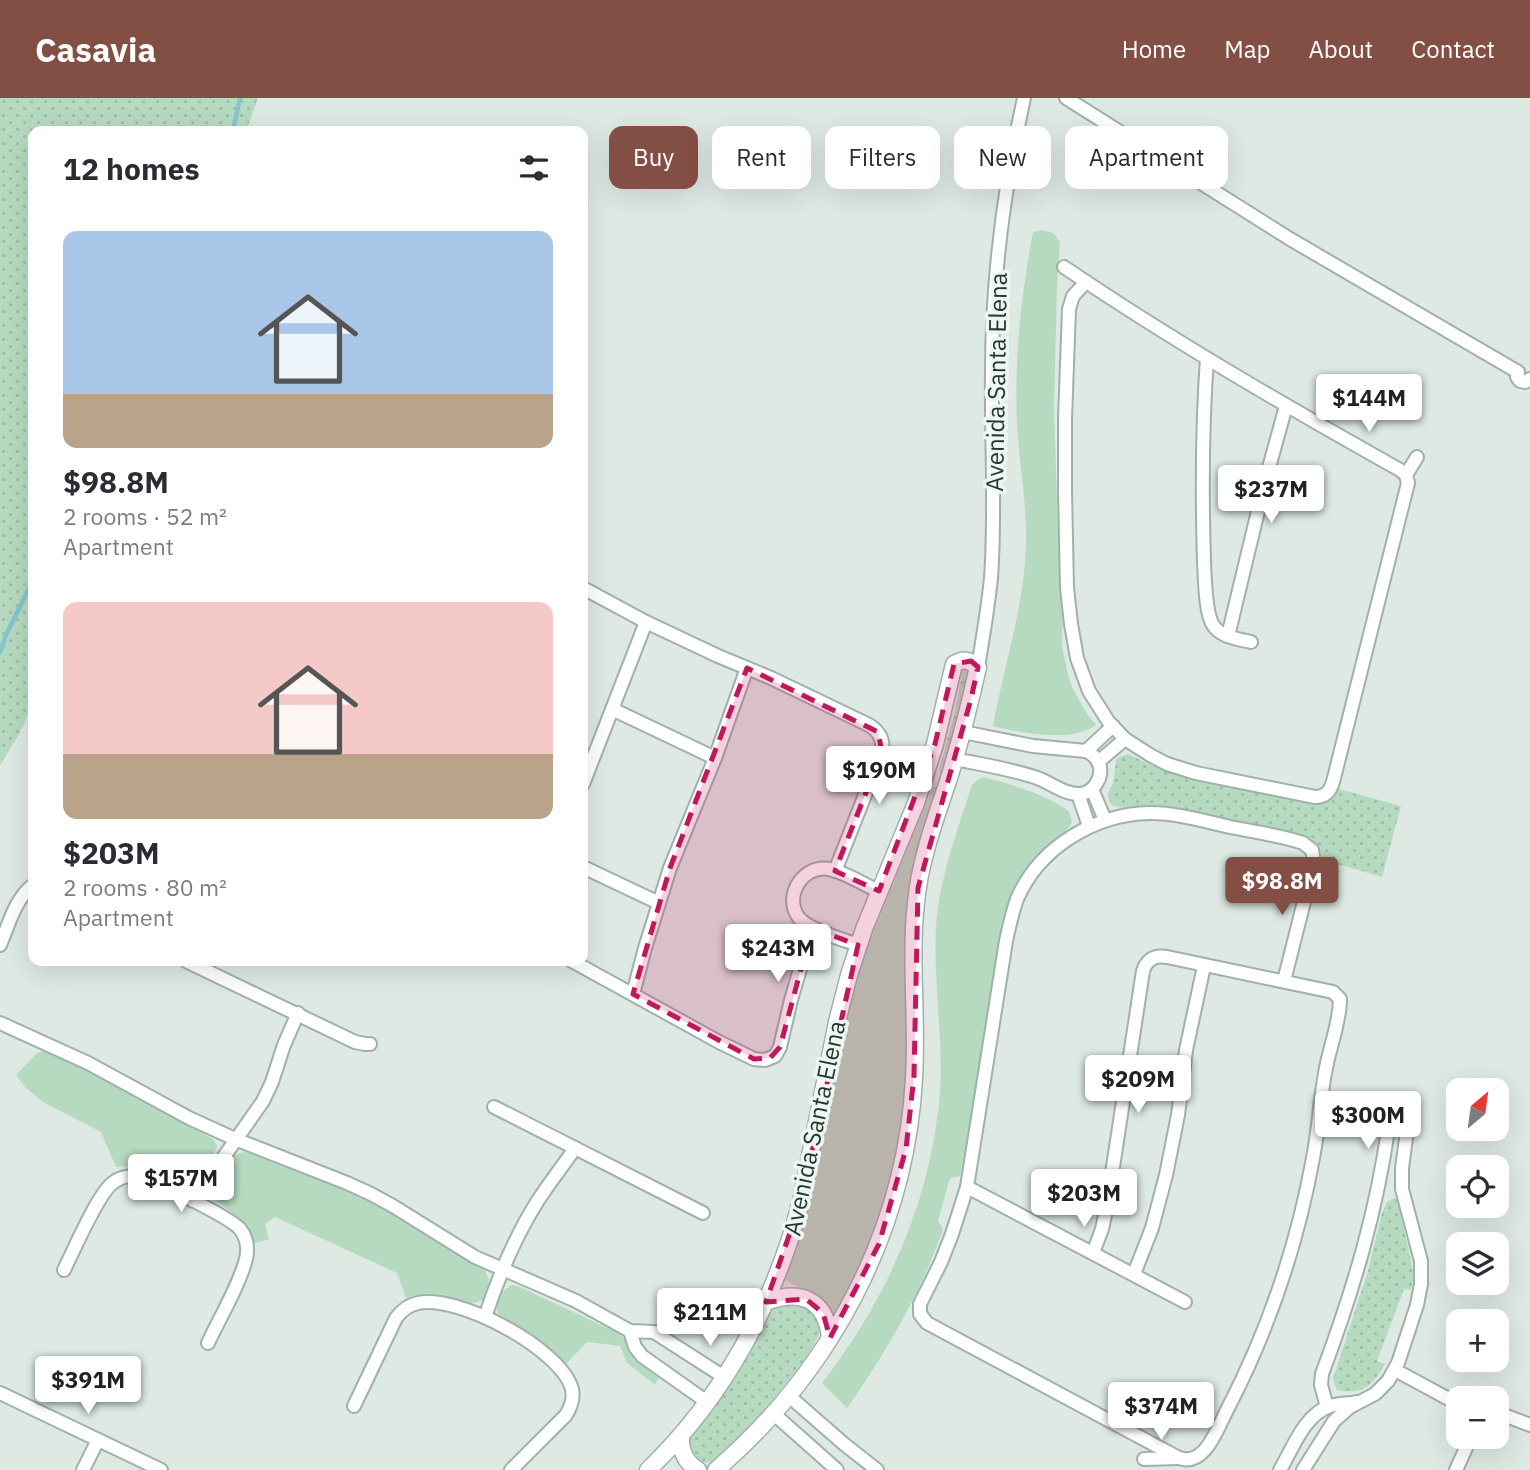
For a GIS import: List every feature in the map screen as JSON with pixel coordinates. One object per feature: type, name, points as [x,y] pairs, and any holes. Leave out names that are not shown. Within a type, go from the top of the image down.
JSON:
[{"type":"street","name":"Avenida Santa Elena","points":[[716,1470],[774,1414],[811,1368],[830,1338],[851,1303],[879,1244],[901,1172],[910,1125],[914,1076],[913,940],[918,888],[927,844],[963,732],[987,615],[993,506],[992,370],[996,284],[1009,174],[1024,98]]},
{"type":"street","points":[[1066,98],[1290,239],[1524,372],[1517,377],[1520,381],[1530,379]]},
{"type":"street","points":[[1064,267],[1207,359],[1406,475],[1408,483],[1337,769],[1331,787],[1325,794],[1315,797],[1181,769],[1150,755],[1125,739],[1113,726],[1098,707],[1082,674],[1069,607],[1065,490],[1067,357],[1071,301],[1086,282]]},
{"type":"street","points":[[1207,359],[1203,539],[1211,623],[1219,632],[1251,642]]},
{"type":"street","points":[[1228,636],[1286,407]]},
{"type":"street","points":[[1406,475],[1417,457]]},
{"type":"street","points":[[588,591],[646,622],[874,728],[881,737],[881,752],[835,871]]},
{"type":"street","points":[[588,771],[646,622]]},
{"type":"street","name":"Avenida Santa Elena","points":[[648,1470],[681,1436],[708,1402],[766,1303],[786,1255],[799,1210],[837,1022],[858,945],[905,831],[935,744],[954,664],[965,659],[978,667]]},
{"type":"street","points":[[633,994],[659,903],[683,834],[715,758],[747,668]]},
{"type":"street","points":[[612,709],[715,758]]},
{"type":"street","points":[[1086,751],[1113,726]]},
{"type":"street","points":[[955,759],[1010,770],[1040,779],[1066,792],[1079,794],[1092,789],[1099,780],[1098,762],[1086,751],[1033,746],[963,732]]},
{"type":"street","points":[[1098,762],[1125,739]]},
{"type":"street","points":[[1092,789],[1105,820]]},
{"type":"street","points":[[1079,794],[1089,826]]},
{"type":"street","points":[[1179,1458],[924,1321],[920,1314],[920,1304],[941,1262],[967,1187],[1003,955],[1014,909],[1023,888],[1037,867],[1059,846],[1089,826],[1105,820],[1141,814],[1173,815],[1298,841],[1308,846],[1314,862],[1284,981]]},
{"type":"street","points":[[588,869],[659,903]]},
{"type":"street","points":[[858,945],[805,924],[796,914],[794,893],[801,879],[822,869],[835,871],[880,891]]},
{"type":"street","points":[[0,945],[17,903],[28,889]]},
{"type":"street","points":[[581,966],[704,1034],[759,1060],[775,1056],[780,1048],[812,928]]},
{"type":"street","points":[[1093,1252],[1107,1206],[1145,965],[1153,958],[1162,956],[1333,992],[1340,999],[1307,1187],[1292,1250],[1258,1344],[1237,1390],[1203,1452],[1195,1459],[1189,1460],[1143,1459]]},
{"type":"street","points":[[1134,1274],[1152,1228],[1166,1175],[1178,1115],[1188,1039],[1204,965]]},
{"type":"street","points":[[197,966],[355,1042],[370,1044]]},
{"type":"street","points":[[193,1201],[263,1101],[298,1013]]},
{"type":"street","points":[[0,1023],[88,1063],[188,1118],[371,1194],[454,1245],[503,1270],[576,1301],[630,1331],[650,1331],[659,1335],[724,1377]]},
{"type":"street","points":[[494,1107],[703,1213]]},
{"type":"street","points":[[1327,1407],[1321,1385],[1322,1374],[1355,1279],[1380,1183],[1389,1123]]},
{"type":"street","points":[[1303,1470],[1334,1422],[1350,1408],[1375,1394],[1395,1370],[1417,1305],[1422,1273],[1419,1250],[1402,1189],[1407,1130]]},
{"type":"street","points":[[485,1317],[524,1224],[575,1148]]},
{"type":"street","points":[[64,1270],[104,1192],[116,1180],[130,1176],[142,1177],[193,1201],[233,1222],[243,1234],[247,1250],[244,1266],[208,1343]]},
{"type":"street","points":[[1380,1183],[1393,1183],[1402,1189]]},
{"type":"street","points":[[967,1187],[1185,1303]]},
{"type":"street","points":[[766,1303],[776,1298],[791,1296],[813,1303],[826,1317],[830,1338]]},
{"type":"street","points":[[354,1406],[396,1318],[404,1308],[415,1303],[430,1302],[449,1305],[485,1317],[540,1350],[561,1370],[572,1389],[572,1404],[566,1415],[511,1470]]},
{"type":"street","points":[[630,1331],[635,1347],[642,1356],[708,1402]]},
{"type":"street","points":[[1395,1370],[1446,1398]]},
{"type":"street","points":[[0,1393],[161,1470]]},
{"type":"street","points":[[789,1396],[877,1470]]},
{"type":"street","points":[[1280,1470],[1312,1416],[1327,1407],[1361,1401]]},
{"type":"street","points":[[774,1414],[837,1470]]},
{"type":"street","points":[[1509,1417],[1530,1424]]},
{"type":"street","points":[[681,1436],[683,1455],[698,1470]]},
{"type":"street","points":[[83,1470],[98,1440]]},
{"type":"street","points":[[1456,1470],[1466,1449]]},
{"type":"highlighted area","points":[[971,661],[978,667],[971,699],[918,888],[914,1076],[906,1149],[879,1244],[830,1338],[823,1313],[806,1299],[766,1302],[801,1201],[858,945],[812,928],[780,1047],[770,1058],[754,1059],[633,994],[670,868],[747,668],[878,732],[882,752],[835,871],[879,891],[935,744],[954,664]]},
{"type":"green space","points":[[0,98],[258,98],[248,126],[28,126],[28,715],[0,765]]},
{"type":"green space","points":[[1043,230],[1053,233],[1060,242],[1054,407],[1058,534],[1063,594],[1062,646],[1073,689],[1096,725],[1074,734],[1060,735],[1031,734],[993,726],[1018,611],[1025,565],[1025,512],[1016,400],[1018,352],[1033,232]]},
{"type":"green space","points":[[965,665],[968,669],[962,708],[941,775],[939,770]]},
{"type":"green space","points":[[1128,754],[1153,766],[1196,780],[1310,803],[1327,800],[1339,789],[1401,806],[1382,877],[1324,860],[1316,845],[1303,837],[1167,808],[1112,805],[1108,793],[1113,783],[1116,760]]},
{"type":"green space","points":[[983,777],[1016,786],[1049,800],[1069,811],[1072,822],[1034,860],[1009,904],[960,1176],[950,1178],[938,1221],[943,1229],[901,1322],[847,1408],[822,1383],[866,1319],[884,1285],[914,1215],[925,1179],[939,1103],[940,1037],[936,972],[938,909],[950,855],[972,785]]},
{"type":"green space","points":[[933,787],[938,788],[915,872],[906,923],[906,1066],[898,1145],[885,1197],[868,1247],[844,1298],[835,1314],[832,1314],[817,1295],[785,1278],[814,1184],[857,977]]},
{"type":"green space","points":[[43,1051],[60,1057],[213,1139],[217,1145],[212,1158],[195,1180],[183,1186],[144,1169],[116,1167],[101,1132],[43,1102],[25,1087],[16,1075],[37,1053]]},
{"type":"green space","points":[[244,1152],[346,1188],[381,1205],[485,1271],[489,1279],[486,1298],[467,1303],[435,1294],[406,1298],[397,1273],[275,1217],[265,1224],[269,1239],[252,1244],[250,1230],[211,1195],[211,1190],[235,1155]]},
{"type":"green space","points":[[1395,1198],[1414,1275],[1411,1290],[1404,1289],[1377,1361],[1385,1364],[1376,1378],[1360,1390],[1337,1390],[1333,1379],[1368,1271],[1382,1213],[1387,1202]]},
{"type":"green space","points":[[512,1285],[618,1333],[624,1339],[634,1360],[659,1377],[655,1385],[627,1363],[620,1346],[587,1342],[564,1366],[499,1316],[499,1298]]},
{"type":"green space","points":[[786,1304],[804,1307],[814,1313],[820,1330],[816,1341],[790,1379],[735,1442],[710,1462],[698,1461],[692,1456],[687,1445],[689,1440],[771,1313]]},
{"type":"waterway","points":[[234,126],[240,98]]},
{"type":"waterway","points":[[0,652],[28,590]]}]
